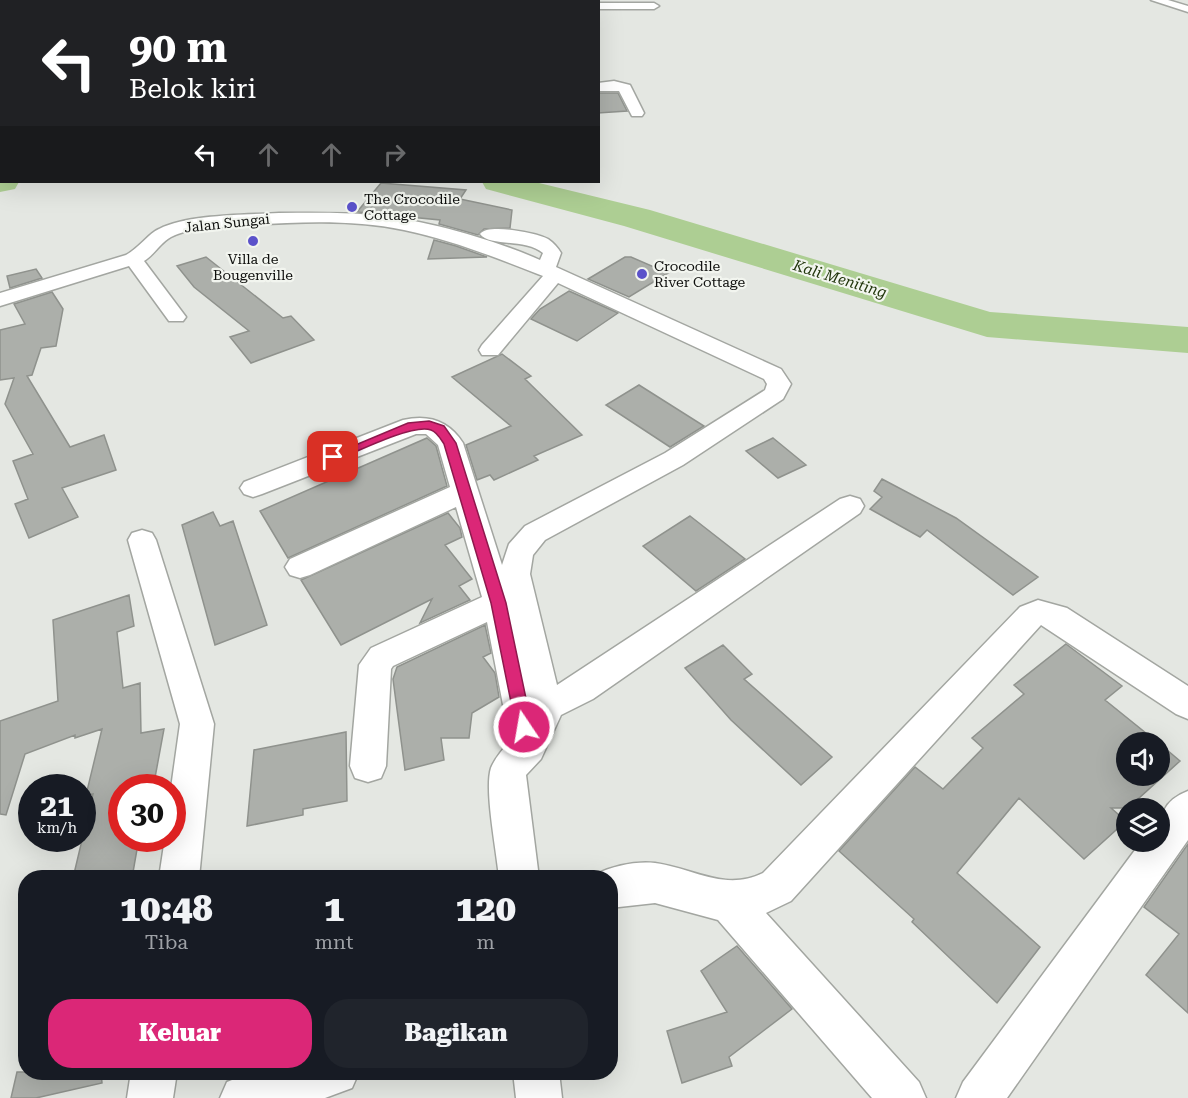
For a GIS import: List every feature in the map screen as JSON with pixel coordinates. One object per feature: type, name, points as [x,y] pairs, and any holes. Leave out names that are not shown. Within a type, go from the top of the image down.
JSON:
[{"type":"street","points":[[1156,0],[1188,9]]},
{"type":"street","points":[[600,6],[654,6]]},
{"type":"street","points":[[600,87],[614,85],[625,88],[637,113]]},
{"type":"street","name":"Jalan Sungai","points":[[0,300],[133,259],[147,251],[164,234],[186,226],[270,218],[371,220],[404,225],[483,245],[550,272],[765,368],[776,377],[778,388],[775,394],[700,442],[543,529],[523,545],[516,559],[515,574],[544,707]]},
{"type":"street","points":[[432,225],[535,241],[552,250],[550,272],[490,350]]},
{"type":"street","points":[[133,259],[176,317]]},
{"type":"street","points":[[254,488],[412,426],[429,424],[440,429],[450,443],[498,603],[529,748]]},
{"type":"street","points":[[300,567],[464,492]]},
{"type":"street","points":[[518,870],[507,778],[513,762],[529,748],[540,728],[544,707],[581,690],[850,506]]},
{"type":"street","points":[[142,540],[197,724],[180,870]]},
{"type":"street","points":[[368,766],[375,665],[382,657],[498,603]]},
{"type":"street","points":[[618,886],[642,882],[658,883],[705,898],[728,901],[742,901],[764,894],[788,877],[1030,616],[1038,612],[1056,617],[1188,704]]},
{"type":"street","points":[[979,1098],[1188,809]]},
{"type":"street","points":[[728,901],[903,1098]]},
{"type":"street","points":[[150,1098],[152,1080]]},
{"type":"street","points":[[243,1098],[307,1080]]},
{"type":"street","points":[[537,1080],[539,1098]]},
{"type":"building","points":[[600,93],[618,93],[627,111],[600,113]]},
{"type":"building","points":[[381,183],[466,190],[460,199],[512,210],[510,228],[484,229],[478,235],[439,224],[440,220],[357,212]]},
{"type":"building","points":[[434,240],[456,246],[487,257],[428,259]]},
{"type":"building","points":[[206,257],[283,318],[291,316],[314,340],[251,363],[230,337],[249,331],[194,287],[177,266]]},
{"type":"building","points":[[625,257],[631,257],[668,273],[629,297],[588,279]]},
{"type":"building","points":[[36,269],[42,278],[10,288],[7,276]]},
{"type":"building","points":[[569,291],[618,313],[577,341],[531,319],[540,309]]},
{"type":"building","points":[[52,292],[63,309],[56,346],[41,348],[32,375],[27,376],[70,447],[104,435],[116,470],[62,488],[78,517],[29,538],[15,504],[28,499],[13,461],[33,454],[5,404],[14,378],[0,380],[0,330],[25,324],[14,304]]},
{"type":"building","points":[[502,354],[531,376],[525,379],[582,435],[534,456],[538,460],[494,480],[490,475],[477,480],[466,445],[511,426],[452,377]]},
{"type":"building","points":[[639,385],[704,426],[670,447],[606,405]]},
{"type":"building","points":[[427,438],[436,446],[447,486],[288,558],[260,511]]},
{"type":"building","points":[[773,438],[806,465],[778,478],[746,451]]},
{"type":"building","points":[[882,479],[956,518],[1038,577],[1013,595],[927,530],[920,537],[870,509],[882,497],[874,491]]},
{"type":"building","points":[[213,512],[220,526],[233,521],[267,625],[215,645],[182,525]]},
{"type":"building","points":[[448,513],[460,528],[462,537],[445,545],[472,579],[459,586],[470,600],[420,623],[432,599],[341,645],[301,580]]},
{"type":"building","points":[[690,516],[745,559],[696,591],[643,546]]},
{"type":"building","points":[[129,595],[134,626],[117,632],[123,688],[140,683],[141,733],[164,729],[156,774],[108,774],[108,852],[137,852],[133,870],[75,870],[79,852],[96,852],[96,774],[91,774],[102,729],[75,738],[75,735],[25,754],[6,815],[0,814],[0,721],[58,701],[53,620]]},
{"type":"building","points":[[485,625],[491,653],[483,657],[495,673],[499,697],[472,713],[469,738],[441,738],[444,760],[405,770],[393,679],[397,667]]},
{"type":"building","points":[[1066,644],[1122,686],[1105,700],[1145,732],[1116,732],[1116,786],[1152,786],[1139,798],[1116,798],[1116,808],[1111,808],[1116,812],[1116,830],[1084,859],[1019,798],[957,873],[1040,947],[997,1003],[912,922],[914,919],[839,851],[915,767],[943,789],[983,748],[972,738],[1024,694],[1014,685]]},
{"type":"building","points":[[723,645],[752,674],[744,679],[832,757],[801,785],[731,720],[685,668]]},
{"type":"building","points":[[346,732],[347,801],[303,809],[303,815],[247,826],[254,750]]},
{"type":"building","points":[[1170,752],[1180,761],[1170,770]]},
{"type":"building","points":[[1188,844],[1188,1013],[1146,975],[1179,934],[1144,907]]},
{"type":"building","points":[[737,946],[792,1009],[729,1057],[732,1066],[682,1083],[667,1031],[727,1012],[701,971]]},
{"type":"building","points":[[17,1072],[18,1080],[102,1080],[102,1083],[36,1098],[11,1098]]},
{"type":"waterway","name":"Kali Meniting","points":[[502,183],[637,218],[987,324],[1188,340]]},
{"type":"place","name":"The Crocodile Cottage","points":[[352,207]]},
{"type":"place","name":"Villa de Bougenville","points":[[253,241]]},
{"type":"place","name":"Crocodile River Cottage","points":[[642,274]]},
{"type":"route","points":[[333,457],[412,426],[429,424],[440,429],[450,443],[498,603],[524,727]]}]
